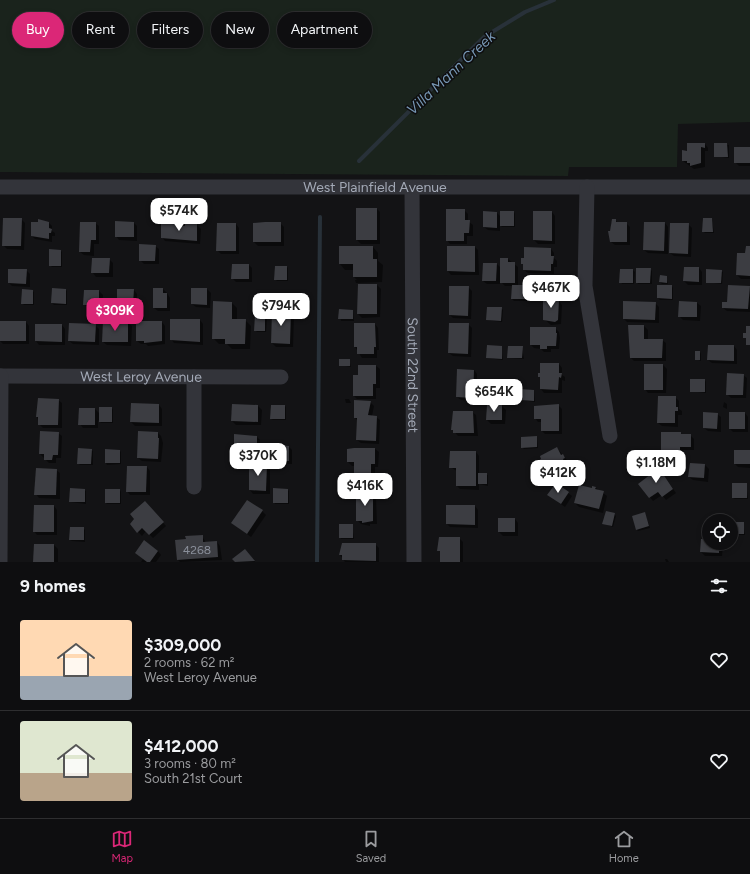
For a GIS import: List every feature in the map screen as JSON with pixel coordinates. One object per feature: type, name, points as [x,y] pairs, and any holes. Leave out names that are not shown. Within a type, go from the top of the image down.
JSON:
[{"type":"street","name":"West Plainfield Avenue","points":[[0,187],[750,187]]},
{"type":"street","points":[[587,187],[585,286],[610,436]]},
{"type":"street","name":"South 22nd Street","points":[[412,188],[414,562]]},
{"type":"street","points":[[0,376],[0,562]]},
{"type":"street","name":"West Leroy Avenue","points":[[0,376],[281,377]]},
{"type":"street","points":[[194,377],[194,487]]},
{"type":"shaded area","points":[[0,0],[750,0],[750,122],[678,124],[677,167],[569,167],[568,176],[0,172]]},
{"type":"building","points":[[687,143],[705,143],[705,148],[701,147],[701,163],[690,166],[690,163],[687,163],[687,161],[682,161],[682,150],[687,151]]},
{"type":"building","points":[[714,143],[727,143],[728,157],[714,157]]},
{"type":"building","points":[[734,147],[750,147],[750,163],[734,163]]},
{"type":"building","points":[[356,208],[377,208],[377,240],[356,240]]},
{"type":"building","points":[[446,209],[465,209],[465,220],[470,220],[469,233],[464,233],[464,241],[446,241]]},
{"type":"building","points":[[483,211],[497,212],[497,228],[483,227]]},
{"type":"building","points":[[500,211],[514,211],[514,226],[500,226]]},
{"type":"building","points":[[533,211],[552,211],[552,241],[533,240]]},
{"type":"building","points":[[3,218],[22,218],[21,246],[2,246]]},
{"type":"building","points":[[703,218],[712,218],[713,232],[702,232]]},
{"type":"building","points":[[38,219],[49,222],[49,228],[52,229],[51,233],[49,233],[49,239],[31,236],[31,222],[38,222]]},
{"type":"building","points":[[612,219],[616,219],[616,222],[627,222],[627,242],[610,242],[608,231],[610,231]]},
{"type":"building","points":[[115,221],[134,222],[134,237],[115,237]]},
{"type":"building","points":[[80,222],[96,222],[96,240],[91,240],[90,252],[79,252]]},
{"type":"building","points":[[281,222],[281,242],[253,242],[253,223]]},
{"type":"building","points":[[644,222],[665,222],[664,251],[643,250]]},
{"type":"building","points":[[161,223],[179,223],[179,226],[185,226],[185,224],[197,224],[197,241],[161,238]]},
{"type":"building","points":[[217,223],[236,223],[236,251],[216,251]]},
{"type":"building","points":[[670,223],[689,223],[688,254],[669,253]]},
{"type":"building","points":[[139,244],[156,245],[155,261],[139,261]]},
{"type":"building","points":[[339,246],[373,246],[373,259],[377,259],[377,277],[353,277],[353,264],[339,264]]},
{"type":"building","points":[[447,246],[475,246],[475,272],[447,271]]},
{"type":"building","points":[[746,246],[750,246],[750,276],[736,275],[737,253],[745,253]]},
{"type":"building","points":[[524,247],[551,248],[551,256],[554,256],[553,264],[551,264],[551,271],[523,270],[521,258],[524,258]]},
{"type":"building","points":[[49,249],[61,250],[61,266],[49,266]]},
{"type":"building","points":[[92,258],[110,258],[109,273],[91,273]]},
{"type":"building","points":[[500,258],[508,258],[508,262],[515,262],[515,283],[500,283]]},
{"type":"building","points":[[483,263],[497,263],[496,281],[482,281]]},
{"type":"building","points":[[232,264],[249,264],[249,279],[231,279]]},
{"type":"building","points":[[275,266],[287,266],[287,280],[274,280]]},
{"type":"building","points":[[684,267],[699,267],[699,282],[683,281]]},
{"type":"building","points":[[636,268],[651,268],[650,283],[636,283]]},
{"type":"building","points":[[8,269],[27,269],[26,284],[8,283]]},
{"type":"building","points":[[620,269],[633,269],[633,283],[619,283]]},
{"type":"building","points":[[706,269],[722,270],[721,283],[706,283]]},
{"type":"building","points":[[660,275],[667,276],[667,283],[659,282]]},
{"type":"building","points":[[358,284],[377,284],[377,314],[357,314]]},
{"type":"building","points":[[512,285],[526,285],[526,299],[511,299]]},
{"type":"building","points":[[657,285],[672,285],[672,299],[657,298]]},
{"type":"building","points":[[728,285],[750,286],[748,309],[722,308],[722,302],[727,302]]},
{"type":"building","points":[[449,286],[469,286],[468,316],[449,315]]},
{"type":"building","points":[[52,288],[66,289],[66,304],[51,303]]},
{"type":"building","points":[[153,288],[163,288],[163,293],[167,293],[167,308],[153,308]]},
{"type":"building","points":[[191,288],[207,288],[207,305],[191,304]]},
{"type":"building","points":[[22,289],[33,290],[33,304],[21,304]]},
{"type":"building","points":[[117,289],[134,289],[133,304],[117,304]]},
{"type":"building","points":[[84,290],[99,290],[99,305],[83,305]]},
{"type":"building","points":[[547,294],[556,295],[556,300],[559,300],[558,320],[555,322],[543,320],[543,300],[547,300]]},
{"type":"building","points":[[213,301],[232,302],[232,319],[246,319],[245,344],[225,344],[225,339],[212,339]]},
{"type":"building","points":[[623,301],[656,302],[655,320],[623,319]]},
{"type":"building","points":[[679,301],[697,302],[697,317],[678,317]]},
{"type":"building","points":[[487,307],[502,307],[501,321],[486,320]]},
{"type":"building","points":[[339,309],[353,310],[353,319],[338,319]]},
{"type":"building","points":[[272,311],[291,311],[290,344],[271,343]]},
{"type":"building","points":[[255,315],[265,315],[265,331],[254,331]]},
{"type":"building","points":[[170,319],[200,319],[200,342],[170,340]]},
{"type":"building","points":[[0,321],[26,321],[26,341],[0,341]]},
{"type":"building","points":[[103,321],[128,322],[128,342],[102,342]]},
{"type":"building","points":[[136,321],[162,321],[162,341],[144,343],[144,341],[136,341]]},
{"type":"building","points":[[69,323],[96,324],[95,342],[68,341]]},
{"type":"building","points":[[354,323],[375,323],[376,347],[374,347],[374,354],[357,354],[357,347],[354,347]]},
{"type":"building","points":[[449,323],[469,323],[468,354],[448,353]]},
{"type":"building","points":[[35,324],[62,324],[62,342],[35,341]]},
{"type":"building","points":[[628,325],[644,325],[644,339],[663,339],[662,358],[630,358]]},
{"type":"building","points":[[746,326],[750,326],[750,345],[746,345],[746,338],[743,338],[743,333],[746,333]]},
{"type":"building","points":[[530,327],[556,327],[556,346],[547,346],[547,349],[540,349],[540,345],[530,345]]},
{"type":"building","points":[[487,345],[502,346],[502,359],[486,358]]},
{"type":"building","points":[[708,345],[734,345],[734,361],[707,360]]},
{"type":"building","points":[[508,346],[523,346],[522,358],[507,358]]},
{"type":"building","points":[[695,351],[700,351],[700,360],[695,360]]},
{"type":"building","points":[[339,359],[350,359],[350,366],[339,366]]},
{"type":"building","points":[[540,363],[559,363],[559,373],[562,373],[561,378],[559,377],[558,390],[540,389],[540,377],[538,377],[538,373],[540,373]]},
{"type":"building","points":[[644,364],[663,364],[663,390],[644,390]]},
{"type":"building","points":[[358,365],[376,365],[376,384],[373,384],[373,396],[353,396],[353,375],[358,375]]},
{"type":"building","points":[[457,369],[474,370],[473,398],[456,397]]},
{"type":"building","points":[[727,373],[744,374],[743,395],[726,395]]},
{"type":"building","points":[[690,379],[705,379],[705,392],[690,392]]},
{"type":"building","points":[[500,389],[517,390],[516,403],[499,402]]},
{"type":"building","points":[[520,389],[534,390],[534,401],[520,400]]},
{"type":"building","points":[[658,396],[676,396],[676,407],[678,407],[678,411],[675,411],[675,423],[657,423]]},
{"type":"building","points":[[38,398],[59,399],[58,425],[38,425],[38,417],[36,417]]},
{"type":"building","points":[[354,400],[371,401],[368,415],[377,416],[376,441],[356,440],[357,418],[354,418]]},
{"type":"building","points":[[131,403],[159,404],[159,423],[130,422]]},
{"type":"building","points":[[232,404],[258,405],[258,422],[231,421]]},
{"type":"building","points":[[559,404],[559,431],[541,431],[541,419],[534,419],[534,406]]},
{"type":"building","points":[[271,405],[285,405],[285,419],[270,419]]},
{"type":"building","points":[[487,405],[502,405],[502,420],[486,420]]},
{"type":"building","points":[[99,407],[112,407],[112,422],[99,422]]},
{"type":"building","points":[[79,408],[95,408],[95,425],[78,425]]},
{"type":"building","points":[[453,411],[473,411],[474,433],[453,433],[453,430],[451,430]]},
{"type":"building","points":[[703,412],[718,413],[717,429],[703,428]]},
{"type":"building","points":[[729,412],[745,412],[745,429],[729,429]]},
{"type":"building","points":[[40,431],[59,432],[58,455],[53,455],[52,460],[44,460],[44,454],[39,454]]},
{"type":"building","points":[[138,431],[158,432],[158,459],[137,458]]},
{"type":"building","points":[[661,432],[681,432],[681,434],[691,434],[691,447],[680,447],[680,457],[661,457]]},
{"type":"building","points":[[234,434],[257,436],[257,454],[234,454]]},
{"type":"building","points":[[537,436],[537,447],[521,448],[521,437]]},
{"type":"building","points":[[273,445],[289,446],[289,461],[273,460]]},
{"type":"building","points":[[557,447],[561,455],[563,454],[565,458],[563,459],[568,470],[551,478],[549,474],[546,476],[542,469],[540,470],[536,462],[541,459],[540,456]]},
{"type":"building","points":[[78,448],[92,449],[91,464],[77,464]]},
{"type":"building","points":[[375,448],[375,464],[371,464],[371,487],[354,487],[354,462],[347,462],[347,449]]},
{"type":"building","points":[[105,449],[120,450],[120,463],[105,463]]},
{"type":"building","points":[[734,450],[750,450],[750,464],[734,464]]},
{"type":"building","points":[[450,451],[476,451],[476,486],[456,486],[456,468],[449,468]]},
{"type":"building","points":[[690,463],[705,464],[704,478],[688,477]]},
{"type":"building","points":[[249,464],[267,465],[266,491],[249,490]]},
{"type":"building","points":[[127,466],[147,466],[146,492],[126,492]]},
{"type":"building","points":[[36,468],[57,469],[56,495],[34,495]]},
{"type":"building","points":[[659,468],[673,489],[662,497],[658,492],[649,498],[638,484]]},
{"type":"building","points":[[478,473],[487,473],[487,484],[478,484]]},
{"type":"building","points":[[556,483],[569,492],[561,504],[547,495]]},
{"type":"building","points":[[732,483],[747,483],[747,498],[732,498]]},
{"type":"building","points":[[579,485],[592,488],[592,486],[596,487],[595,489],[604,491],[599,509],[574,503]]},
{"type":"building","points":[[70,488],[85,489],[85,502],[69,502]]},
{"type":"building","points":[[273,488],[288,489],[288,503],[273,503]]},
{"type":"building","points":[[105,489],[120,489],[120,503],[105,503]]},
{"type":"building","points":[[356,493],[373,493],[373,521],[362,523],[362,521],[356,521]]},
{"type":"building","points":[[247,500],[263,510],[247,534],[231,523]]},
{"type":"building","points":[[145,501],[164,522],[149,535],[142,528],[137,533],[130,524],[134,519],[130,514]]},
{"type":"building","points":[[34,505],[54,505],[54,532],[33,532]]},
{"type":"building","points":[[446,505],[475,505],[475,525],[446,524]]},
{"type":"building","points":[[606,511],[615,513],[612,526],[602,524]]},
{"type":"building","points":[[645,512],[649,526],[636,530],[632,516]]},
{"type":"building","points":[[498,518],[515,518],[515,532],[498,532]]},
{"type":"building","points":[[738,522],[744,522],[744,534],[738,534]]},
{"type":"building","points":[[339,524],[353,524],[353,538],[339,538]]},
{"type":"building","points":[[70,527],[84,527],[84,540],[69,540]]},
{"type":"building","points":[[203,535],[203,542],[217,541],[218,557],[177,560],[175,540],[186,539],[185,536]]},
{"type":"building","points":[[439,537],[460,537],[460,562],[440,562],[440,551],[437,551]]},
{"type":"building","points":[[701,539],[702,550],[719,550],[719,553],[700,552]]},
{"type":"building","points":[[144,540],[158,551],[150,562],[147,562],[135,553]]},
{"type":"building","points":[[342,543],[376,543],[376,561],[342,560],[342,555],[339,555]]},
{"type":"building","points":[[34,544],[54,544],[54,562],[33,562]]},
{"type":"building","points":[[245,549],[255,561],[235,562],[232,559]]},
{"type":"waterway","name":"Villa Mann Creek","points":[[359,161],[484,37],[525,12],[554,0]]},
{"type":"waterway","name":"Villa Mann Creek","points":[[317,562],[320,217]]}]
